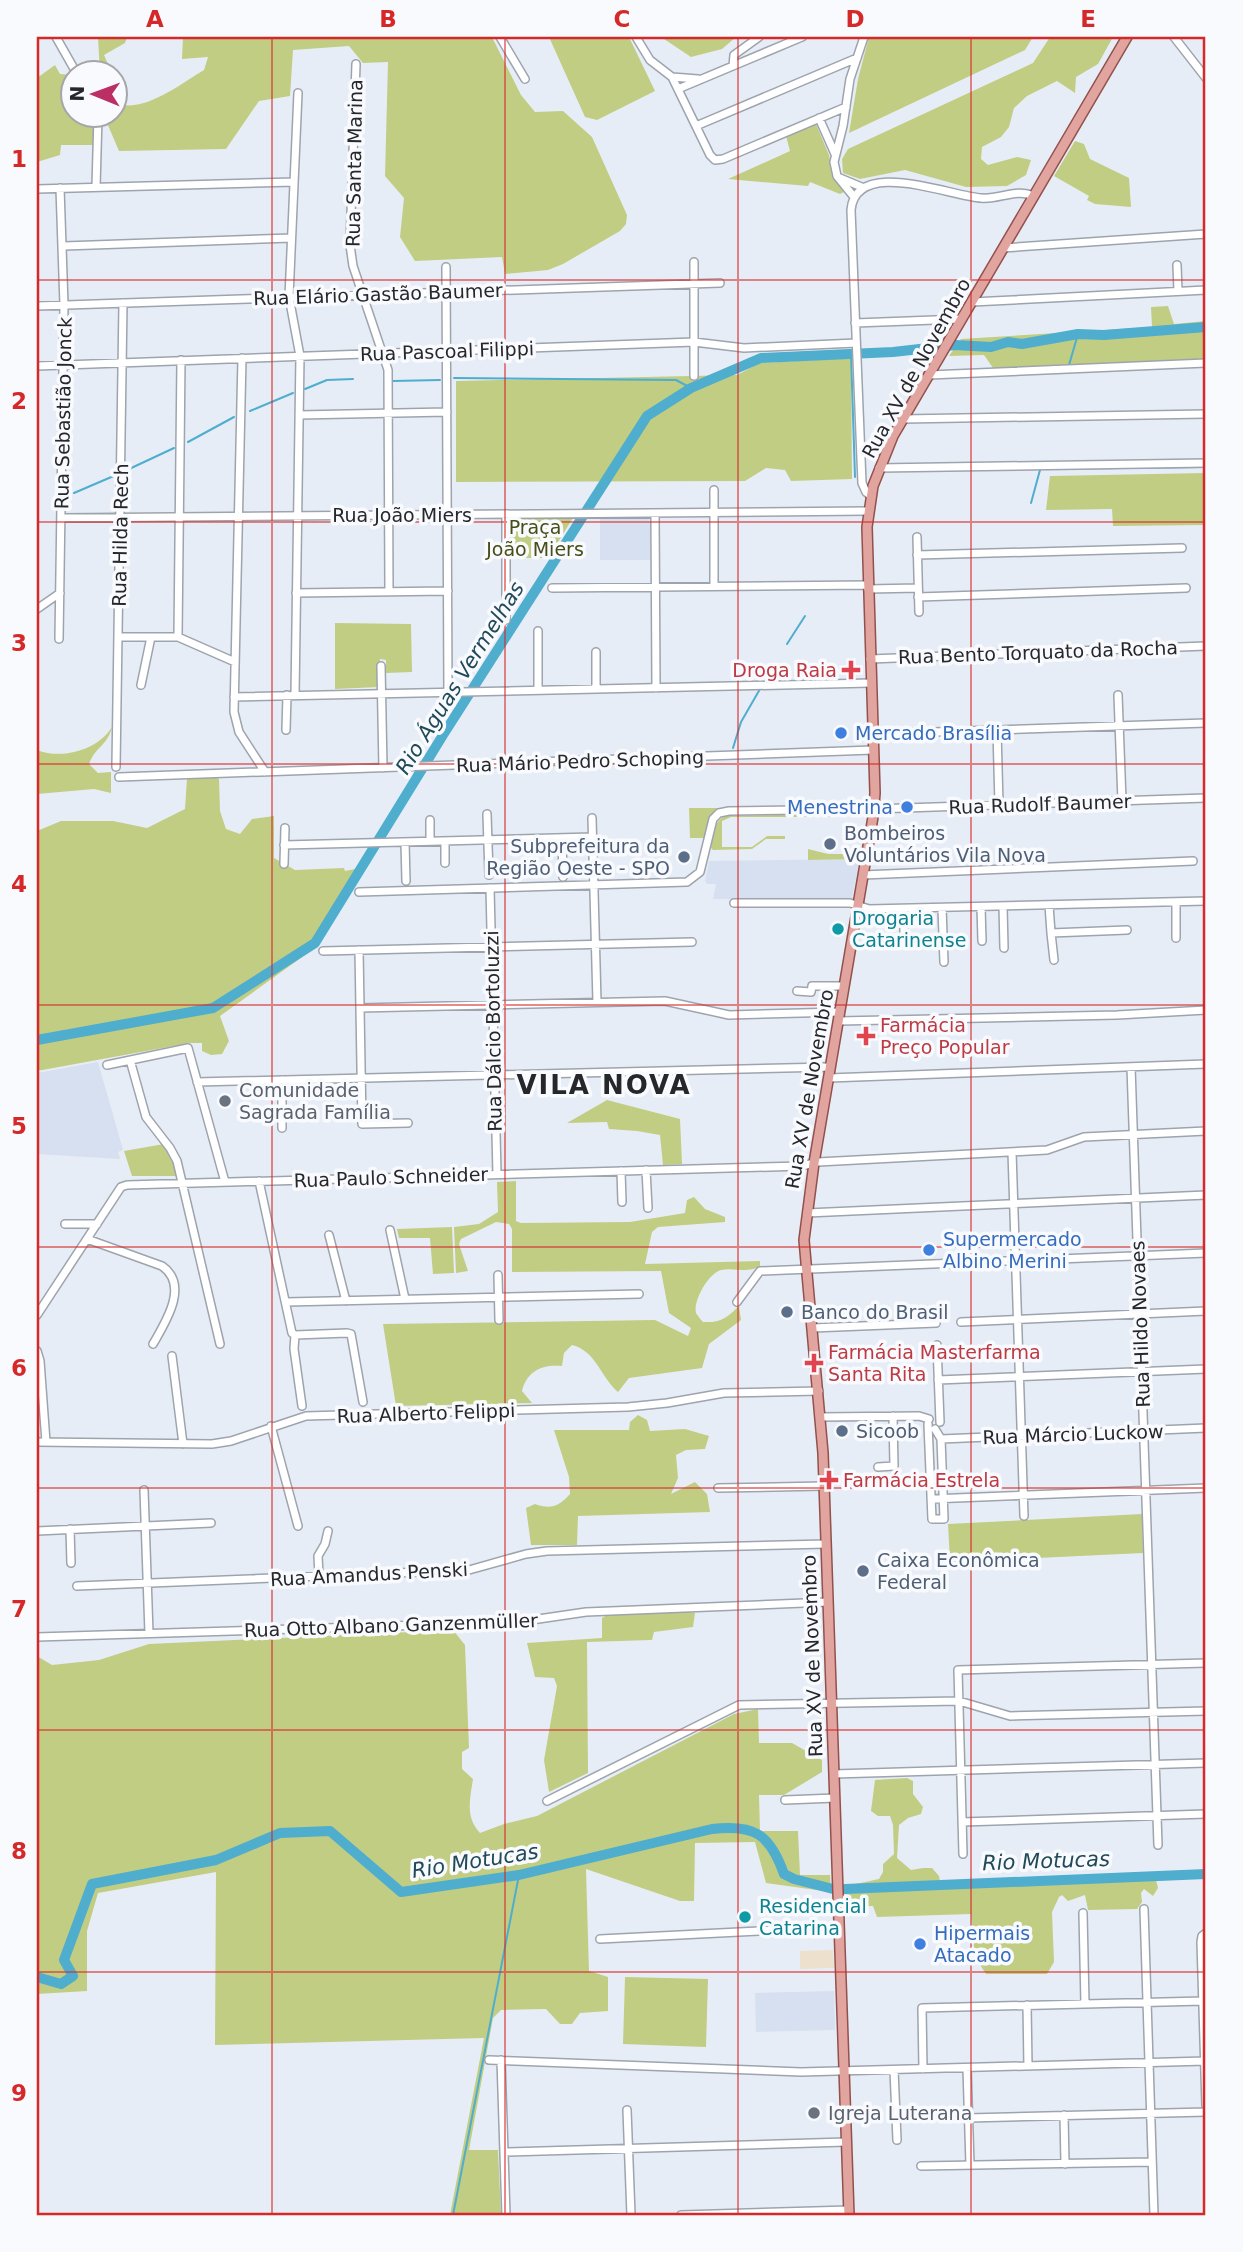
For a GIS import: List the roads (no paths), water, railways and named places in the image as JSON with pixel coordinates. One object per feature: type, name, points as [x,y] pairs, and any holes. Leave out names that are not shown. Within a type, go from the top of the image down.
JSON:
[{"type":"main road","name":"Rua XV de Novembro","points":[[849,2213],[821,1417],[803,1248],[814,1163],[874,809],[868,511],[879,468],[903,419],[1127,37]]},
{"type":"street","points":[[56,37],[69,60]]},
{"type":"street","points":[[500,37],[525,79]]},
{"type":"street","points":[[636,37],[650,60],[672,76],[710,155],[715,160],[846,107]]},
{"type":"street","points":[[733,66],[734,55],[759,37]]},
{"type":"street","points":[[678,89],[799,37]]},
{"type":"street","points":[[853,197],[836,176],[835,154],[850,79],[864,37]]},
{"type":"street","points":[[1174,37],[1206,78]]},
{"type":"street","points":[[696,126],[857,58]]},
{"type":"street","name":"Rua Santa Marina","points":[[356,64],[350,245],[353,266],[388,370],[389,592]]},
{"type":"street","points":[[672,76],[702,79]]},
{"type":"street","points":[[286,730],[291,695],[298,516],[300,356],[289,297],[298,93]]},
{"type":"street","points":[[819,118],[835,154]]},
{"type":"street","points":[[96,187],[98,130]]},
{"type":"street","points":[[836,176],[864,188]]},
{"type":"street","points":[[37,189],[294,182]]},
{"type":"street","points":[[871,496],[862,483],[851,210],[853,197],[864,188],[897,182],[977,198],[995,198],[1020,192],[1033,196]]},
{"type":"street","name":"Rua Sebastião Jonck","points":[[59,639],[64,365],[64,246],[60,188]]},
{"type":"street","points":[[1003,248],[1206,234]]},
{"type":"street","points":[[64,246],[291,238]]},
{"type":"street","points":[[694,262],[694,376]]},
{"type":"street","points":[[1177,265],[1178,291]]},
{"type":"street","points":[[446,267],[449,692]]},
{"type":"street","name":"Rua Elário Gastão Baumer","points":[[37,306],[720,283]]},
{"type":"street","points":[[972,302],[1206,290]]},
{"type":"street","name":"Rua Hilda Rech","points":[[116,767],[123,303]]},
{"type":"street","points":[[855,323],[961,319]]},
{"type":"street","name":"Rua Pascoal Filippi","points":[[37,366],[694,342],[744,348],[857,350]]},
{"type":"street","points":[[242,358],[235,720],[239,732],[265,772]]},
{"type":"street","points":[[178,637],[181,360]]},
{"type":"street","points":[[929,375],[1206,363]]},
{"type":"street","points":[[299,415],[447,412]]},
{"type":"street","points":[[903,419],[1206,414]]},
{"type":"street","points":[[879,468],[1206,463]]},
{"type":"street","points":[[714,490],[714,586]]},
{"type":"street","name":"Rua João Miers","points":[[62,518],[868,511]]},
{"type":"street","points":[[656,513],[656,688]]},
{"type":"street","points":[[506,514],[506,620]]},
{"type":"street","points":[[917,537],[919,612]]},
{"type":"street","points":[[917,555],[1182,548]]},
{"type":"street","points":[[552,588],[918,588]]},
{"type":"street","points":[[918,597],[1186,588]]},
{"type":"street","points":[[296,593],[448,591]]},
{"type":"street","points":[[37,608],[60,593]]},
{"type":"street","points":[[538,631],[538,690]]},
{"type":"street","points":[[118,637],[178,637],[235,662]]},
{"type":"street","points":[[141,685],[151,637]]},
{"type":"street","name":"Rua Bento Torquato da Rocha","points":[[870,659],[1206,646]]},
{"type":"street","points":[[596,652],[596,689]]},
{"type":"street","points":[[382,666],[383,768]]},
{"type":"street","points":[[234,697],[871,683]]},
{"type":"street","points":[[1118,695],[1122,801]]},
{"type":"street","points":[[873,734],[1206,723]]},
{"type":"street","points":[[996,730],[999,805]]},
{"type":"street","name":"Rua Mário Pedro Schoping","points":[[120,778],[873,750]]},
{"type":"street","name":"Rua Rudolf Baumer","points":[[594,885],[680,883],[692,880],[701,868],[713,819],[719,813],[729,811],[1206,798]]},
{"type":"street","points":[[487,814],[489,875]]},
{"type":"street","points":[[592,818],[597,1002]]},
{"type":"street","points":[[430,820],[430,841]]},
{"type":"street","points":[[284,864],[285,828]]},
{"type":"street","points":[[285,845],[592,837]]},
{"type":"street","points":[[562,838],[563,877]]},
{"type":"street","points":[[445,841],[445,863]]},
{"type":"street","points":[[405,842],[406,881]]},
{"type":"street","points":[[863,875],[1193,860]]},
{"type":"street","points":[[359,892],[594,885]]},
{"type":"street","name":"Rua Dálcio Bortoluzzi","points":[[490,888],[497,1174]]},
{"type":"street","points":[[734,903],[850,903],[869,909],[904,909],[1206,901]]},
{"type":"street","points":[[1175,902],[1176,938]]},
{"type":"street","points":[[1049,905],[1054,960]]},
{"type":"street","points":[[1003,906],[1004,948]]},
{"type":"street","points":[[981,907],[982,941]]},
{"type":"street","points":[[942,908],[944,962]]},
{"type":"street","points":[[904,909],[904,944]]},
{"type":"street","points":[[1051,933],[1127,930]]},
{"type":"street","points":[[323,951],[692,942]]},
{"type":"street","points":[[359,950],[362,1124],[408,1123]]},
{"type":"street","points":[[797,991],[811,992],[812,986],[845,986]]},
{"type":"street","points":[[360,1008],[665,1001],[729,1015],[839,1017],[1117,1015],[1206,1010]]},
{"type":"street","points":[[107,1065],[188,1048],[225,1182]]},
{"type":"street","points":[[130,1060],[146,1117],[173,1152],[183,1183],[220,1344]]},
{"type":"street","points":[[829,1078],[1206,1065]]},
{"type":"street","name":"Rua Hildo Novaes","points":[[1131,1067],[1158,1845]]},
{"type":"street","points":[[197,1082],[831,1068]]},
{"type":"street","points":[[282,1080],[282,1128]]},
{"type":"street","name":"Rua Paulo Schneider","points":[[37,1315],[124,1185],[802,1166],[814,1163],[1052,1149],[1084,1137],[1206,1132]]},
{"type":"street","points":[[1012,1152],[1024,1516]]},
{"type":"street","points":[[646,1170],[648,1208]]},
{"type":"street","points":[[621,1171],[622,1202]]},
{"type":"street","points":[[259,1181],[294,1334],[302,1406]]},
{"type":"street","points":[[807,1213],[1206,1195]]},
{"type":"street","points":[[65,1224],[97,1224]]},
{"type":"street","points":[[390,1230],[405,1299]]},
{"type":"street","points":[[329,1235],[346,1301]]},
{"type":"street","points":[[87,1239],[168,1270],[174,1304],[153,1344]]},
{"type":"street","points":[[737,1302],[760,1271],[1206,1253]]},
{"type":"street","points":[[498,1275],[499,1320]]},
{"type":"street","points":[[286,1302],[639,1294]]},
{"type":"street","points":[[961,1322],[1206,1311]]},
{"type":"street","points":[[812,1328],[936,1323]]},
{"type":"street","points":[[294,1334],[351,1334],[363,1402]]},
{"type":"street","points":[[821,1417],[919,1416],[933,1423],[941,1439],[944,1519],[932,1520],[933,1423],[938,1380],[937,1345]]},
{"type":"street","points":[[37,1351],[46,1443]]},
{"type":"street","points":[[172,1356],[183,1444]]},
{"type":"street","points":[[938,1380],[1206,1369]]},
{"type":"street","name":"Rua Alberto Felippi","points":[[37,1443],[221,1444],[306,1416],[628,1407],[724,1393],[819,1391]]},
{"type":"street","points":[[878,1467],[894,1466],[893,1416]]},
{"type":"street","points":[[271,1426],[298,1526]]},
{"type":"street","name":"Rua Márcio Luckow","points":[[941,1439],[1206,1428]]},
{"type":"street","points":[[719,1488],[824,1486]]},
{"type":"street","points":[[932,1499],[1206,1488]]},
{"type":"street","points":[[144,1490],[149,1633]]},
{"type":"street","points":[[37,1531],[211,1523]]},
{"type":"street","points":[[70,1529],[71,1563]]},
{"type":"street","points":[[319,1576],[318,1556],[326,1544],[328,1531]]},
{"type":"street","name":"Rua Amandus Penski","points":[[77,1586],[469,1570],[547,1551],[826,1544]]},
{"type":"street","name":"Rua Otto Albano Ganzenmüller","points":[[37,1637],[518,1622],[586,1612],[828,1602]]},
{"type":"street","points":[[963,1854],[958,1670],[1206,1663]]},
{"type":"street","points":[[547,1801],[734,1706],[959,1701],[1010,1716],[1206,1711]]},
{"type":"street","points":[[834,1774],[1206,1763]]},
{"type":"street","points":[[785,1800],[835,1798]]},
{"type":"street","points":[[962,1822],[1206,1814]]},
{"type":"street","points":[[1144,1909],[1154,2215]]},
{"type":"street","points":[[1083,1913],[1085,2004]]},
{"type":"street","points":[[600,1939],[839,1927]]},
{"type":"street","points":[[1206,1933],[1201,1942],[1206,2106]]},
{"type":"street","points":[[923,2069],[922,2008],[1203,2001]]},
{"type":"street","points":[[1027,2005],[1028,2066]]},
{"type":"street","points":[[489,2060],[801,2072],[1205,2061]]},
{"type":"street","points":[[501,2060],[506,2215]]},
{"type":"street","points":[[967,2068],[970,2165]]},
{"type":"street","points":[[894,2070],[897,2140]]},
{"type":"street","points":[[626,2110],[631,2215]]},
{"type":"street","points":[[968,2118],[1206,2112]]},
{"type":"street","points":[[1064,2115],[1065,2164]]},
{"type":"street","points":[[504,2152],[846,2141]]},
{"type":"street","points":[[921,2166],[1152,2162]]},
{"type":"street","points":[[681,2215],[849,2213]]},
{"type":"waterway","name":"Rio Águas Vermelhas","points":[[37,1040],[213,1008],[315,943],[443,735],[647,416],[691,388],[761,358],[893,352],[955,345],[991,347],[1008,342],[1022,344],[1078,334],[1104,335],[1206,327]]},
{"type":"waterway","points":[[1069,365],[1078,334]]},
{"type":"waterway","points":[[851,354],[855,477]]},
{"type":"waterway","points":[[454,378],[676,380],[691,388]]},
{"type":"waterway","points":[[305,389],[327,380],[353,379]]},
{"type":"waterway","points":[[393,381],[440,380]]},
{"type":"waterway","points":[[250,411],[293,393]]},
{"type":"waterway","points":[[188,442],[234,417]]},
{"type":"waterway","points":[[127,470],[174,448]]},
{"type":"waterway","points":[[958,470],[1206,467]]},
{"type":"waterway","points":[[1031,503],[1040,470]]},
{"type":"waterway","points":[[74,493],[116,475]]},
{"type":"waterway","points":[[787,644],[805,616]]},
{"type":"waterway","points":[[733,748],[741,722],[760,689]]},
{"type":"waterway","name":"Rio Motucas","points":[[37,1977],[61,1984],[73,1976],[64,1960],[92,1884],[216,1860],[280,1833],[330,1831],[401,1892],[519,1875],[712,1829],[739,1828],[750,1830],[766,1841],[773,1849],[784,1874],[833,1889]]},
{"type":"waterway","name":"Rio Motucas","points":[[845,1889],[1206,1874]]},
{"type":"waterway","points":[[453,2215],[519,1875]]},
{"type":"place","name":"Droga Raia","points":[[851,670]]},
{"type":"place","name":"Mercado Brasília","points":[[841,733]]},
{"type":"place","name":"Menestrina","points":[[907,807]]},
{"type":"place","name":"Bombeiros Voluntários Vila Nova","points":[[830,844]]},
{"type":"place","name":"Subprefeitura da Região Oeste - SPO","points":[[684,857]]},
{"type":"place","name":"Drogaria Catarinense","points":[[838,929]]},
{"type":"place","name":"Farmácia Preço Popular","points":[[866,1036]]},
{"type":"place","name":"Comunidade Sagrada Família","points":[[225,1101]]},
{"type":"place","name":"Supermercado Albino Merini","points":[[929,1250]]},
{"type":"place","name":"Banco do Brasil","points":[[787,1312]]},
{"type":"place","name":"Farmácia Masterfarma Santa Rita","points":[[814,1363]]},
{"type":"place","name":"Sicoob","points":[[842,1431]]},
{"type":"place","name":"Farmácia Estrela","points":[[829,1480]]},
{"type":"place","name":"Caixa Econômica Federal","points":[[863,1571]]},
{"type":"place","name":"Residencial Catarina","points":[[745,1917]]},
{"type":"place","name":"Hipermais Atacado","points":[[920,1944]]},
{"type":"place","name":"Igreja Luterana","points":[[814,2113]]},
{"type":"district","name":"VILA NOVA","points":[[604,1085]]},
{"type":"park label","name":"Praça João Miers","points":[[535,538]]}]
